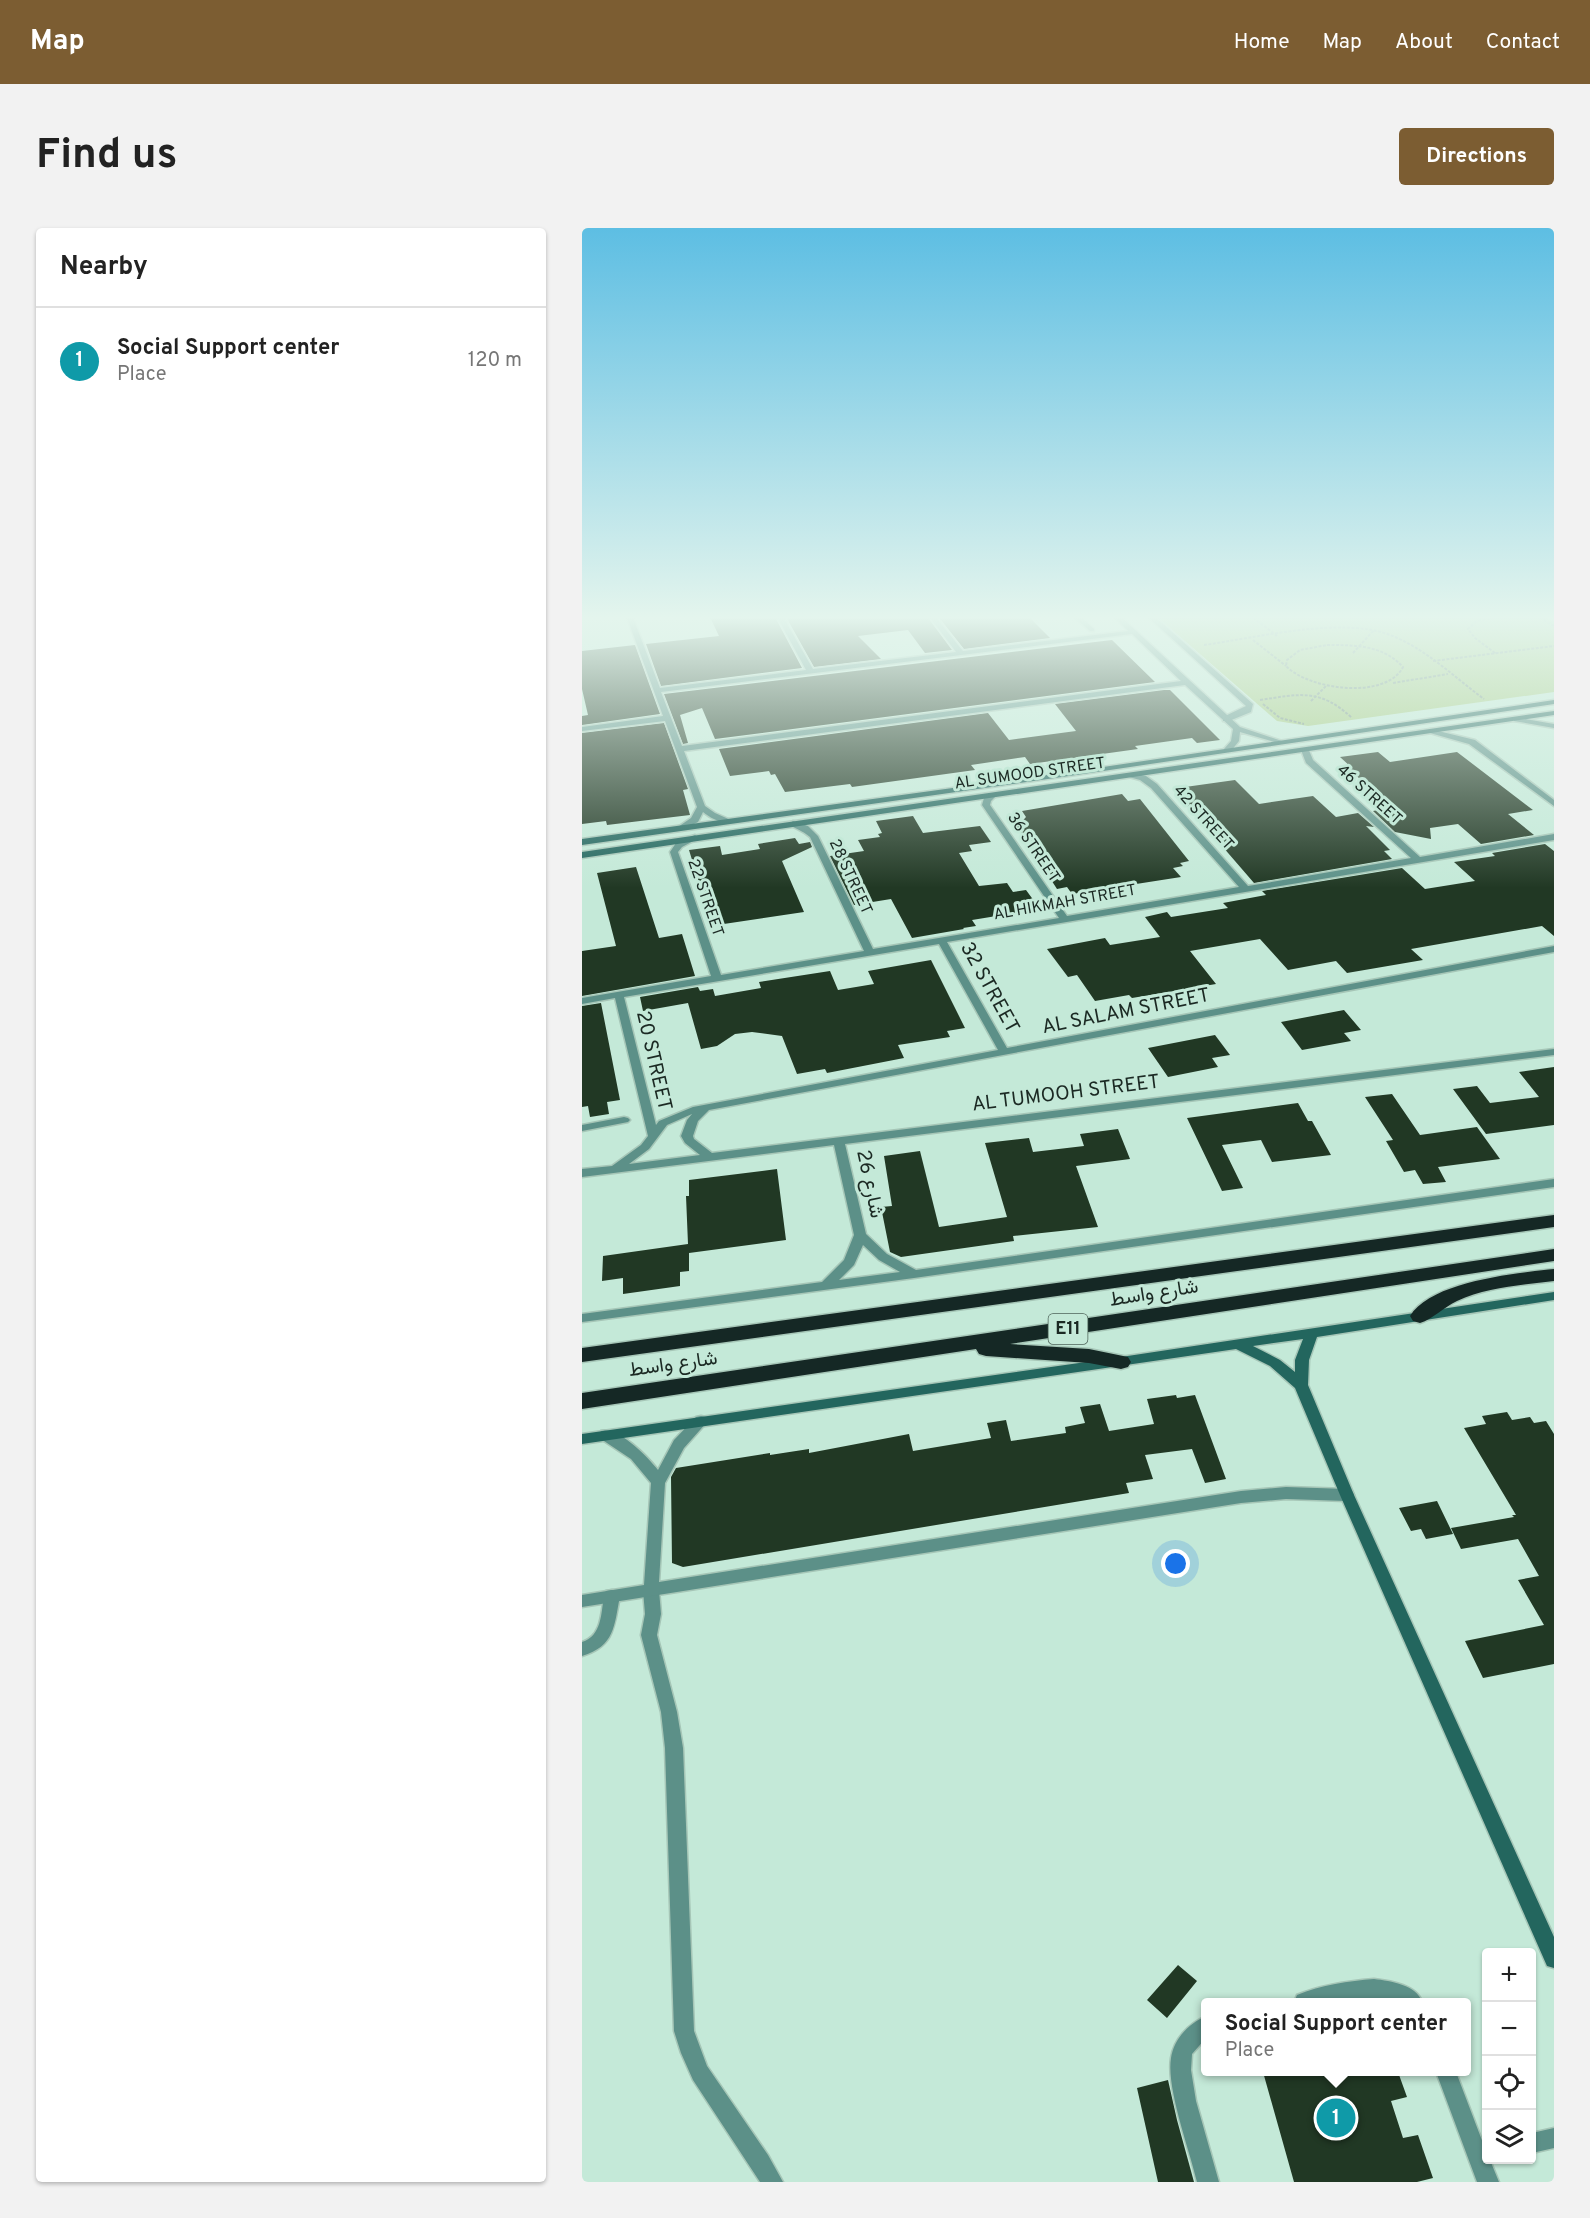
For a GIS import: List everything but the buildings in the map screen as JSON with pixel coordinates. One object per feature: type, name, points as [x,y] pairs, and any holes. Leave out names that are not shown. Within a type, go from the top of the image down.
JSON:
[{"type":"highway","name":"شارع واسط","points":[[582,1355],[1554,1221]]},
{"type":"highway","name":"شارع واسط","points":[[582,1401],[955,1347],[1554,1255]]},
{"type":"highway","points":[[1420,1316],[1435,1303],[1470,1287],[1554,1275]]},
{"type":"highway","points":[[955,1347],[1089,1356],[1121,1362]]},
{"type":"street","points":[[663,706],[701,807],[695,820],[682,827]]},
{"type":"street","points":[[679,749],[1004,706]]},
{"type":"street","points":[[1213,706],[1237,729],[1281,742]]},
{"type":"street","points":[[1226,719],[1248,710],[1250,706]]},
{"type":"street","name":"AL SUMOOD STREET","points":[[582,842],[1083,772],[1525,706]]},
{"type":"street","name":"AL SUMOOD STREET","points":[[582,855],[1554,713]]},
{"type":"street","points":[[582,729],[667,718]]},
{"type":"street","points":[[1517,719],[1554,726]]},
{"type":"street","points":[[1472,742],[1470,731],[1477,724]]},
{"type":"street","points":[[1228,749],[1235,741],[1237,729]]},
{"type":"street","points":[[1432,731],[1472,742],[1554,804]]},
{"type":"street","name":"46 STREET","points":[[1305,750],[1309,761],[1418,860]]},
{"type":"street","points":[[1010,793],[1007,786],[1011,783],[1083,772]]},
{"type":"street","name":"42 STREET","points":[[1132,775],[1143,778],[1154,786],[1245,888]]},
{"type":"street","name":"36 STREET","points":[[993,795],[987,800],[986,805],[1064,918]]},
{"type":"street","points":[[701,807],[712,815],[729,821]]},
{"type":"street","points":[[708,836],[772,819],[766,815]]},
{"type":"street","name":"28 STREET","points":[[793,824],[806,828],[814,836],[870,953]]},
{"type":"street","name":"AL HIKMAH STREET","points":[[582,1001],[1554,837]]},
{"type":"street","name":"22 STREET","points":[[694,838],[679,845],[674,852],[717,978]]},
{"type":"street","name":"32 STREET","points":[[942,940],[1005,1053]]},
{"type":"street","name":"AL SALAM STREET","points":[[615,1168],[645,1147],[670,1118],[705,1108],[1554,949]]},
{"type":"street","name":"20 STREET","points":[[619,995],[653,1135]]},
{"type":"street","name":"AL TUMOOH STREET","points":[[582,1173],[1554,1052]]},
{"type":"street","points":[[705,1108],[693,1120],[687,1136],[689,1141],[710,1157]]},
{"type":"street","points":[[582,1128],[624,1120]]},
{"type":"street","name":"شارع 26","points":[[825,1286],[850,1262],[860,1235],[839,1141]]},
{"type":"street","points":[[582,1318],[914,1274],[1554,1183]]},
{"type":"street","name":"شارع 26","points":[[860,1235],[883,1257],[914,1274]]},
{"type":"street","points":[[582,1439],[1121,1362],[1554,1296]]},
{"type":"street","points":[[1312,1332],[1302,1360],[1301,1385],[1347,1495],[1554,1959]]},
{"type":"street","points":[[1236,1343],[1275,1363],[1301,1385]]},
{"type":"street","points":[[701,1421],[679,1444],[663,1469],[658,1483],[651,1590],[653,1614],[650,1635],[669,1712],[675,1757],[684,2031],[689,2054],[698,2074],[772,2182]]},
{"type":"street","points":[[606,1436],[632,1450],[643,1460],[658,1483]]},
{"type":"street","points":[[582,1601],[1248,1496],[1286,1493],[1347,1495]]},
{"type":"street","points":[[582,1649],[594,1646],[604,1636],[612,1596]]},
{"type":"street","points":[[1324,1998],[1374,1988],[1398,1993],[1406,1998]]},
{"type":"street","points":[[1201,2029],[1193,2035],[1185,2046],[1180,2073],[1208,2182]]},
{"type":"street","points":[[1448,2076],[1482,2156]]},
{"type":"street","points":[[1536,2142],[1554,2138]]},
{"type":"street","points":[[1484,2164],[1488,2182]]},
{"type":"path","points":[[1266,706],[1280,718],[1308,724]]},
{"type":"path","points":[[1341,706],[1352,718],[1343,719]]},
{"type":"green space","points":[[1260,706],[1451,706],[1308,726],[1277,721]]},
{"type":"place","name":"Social Support center","points":[[1336,2118]]}]
